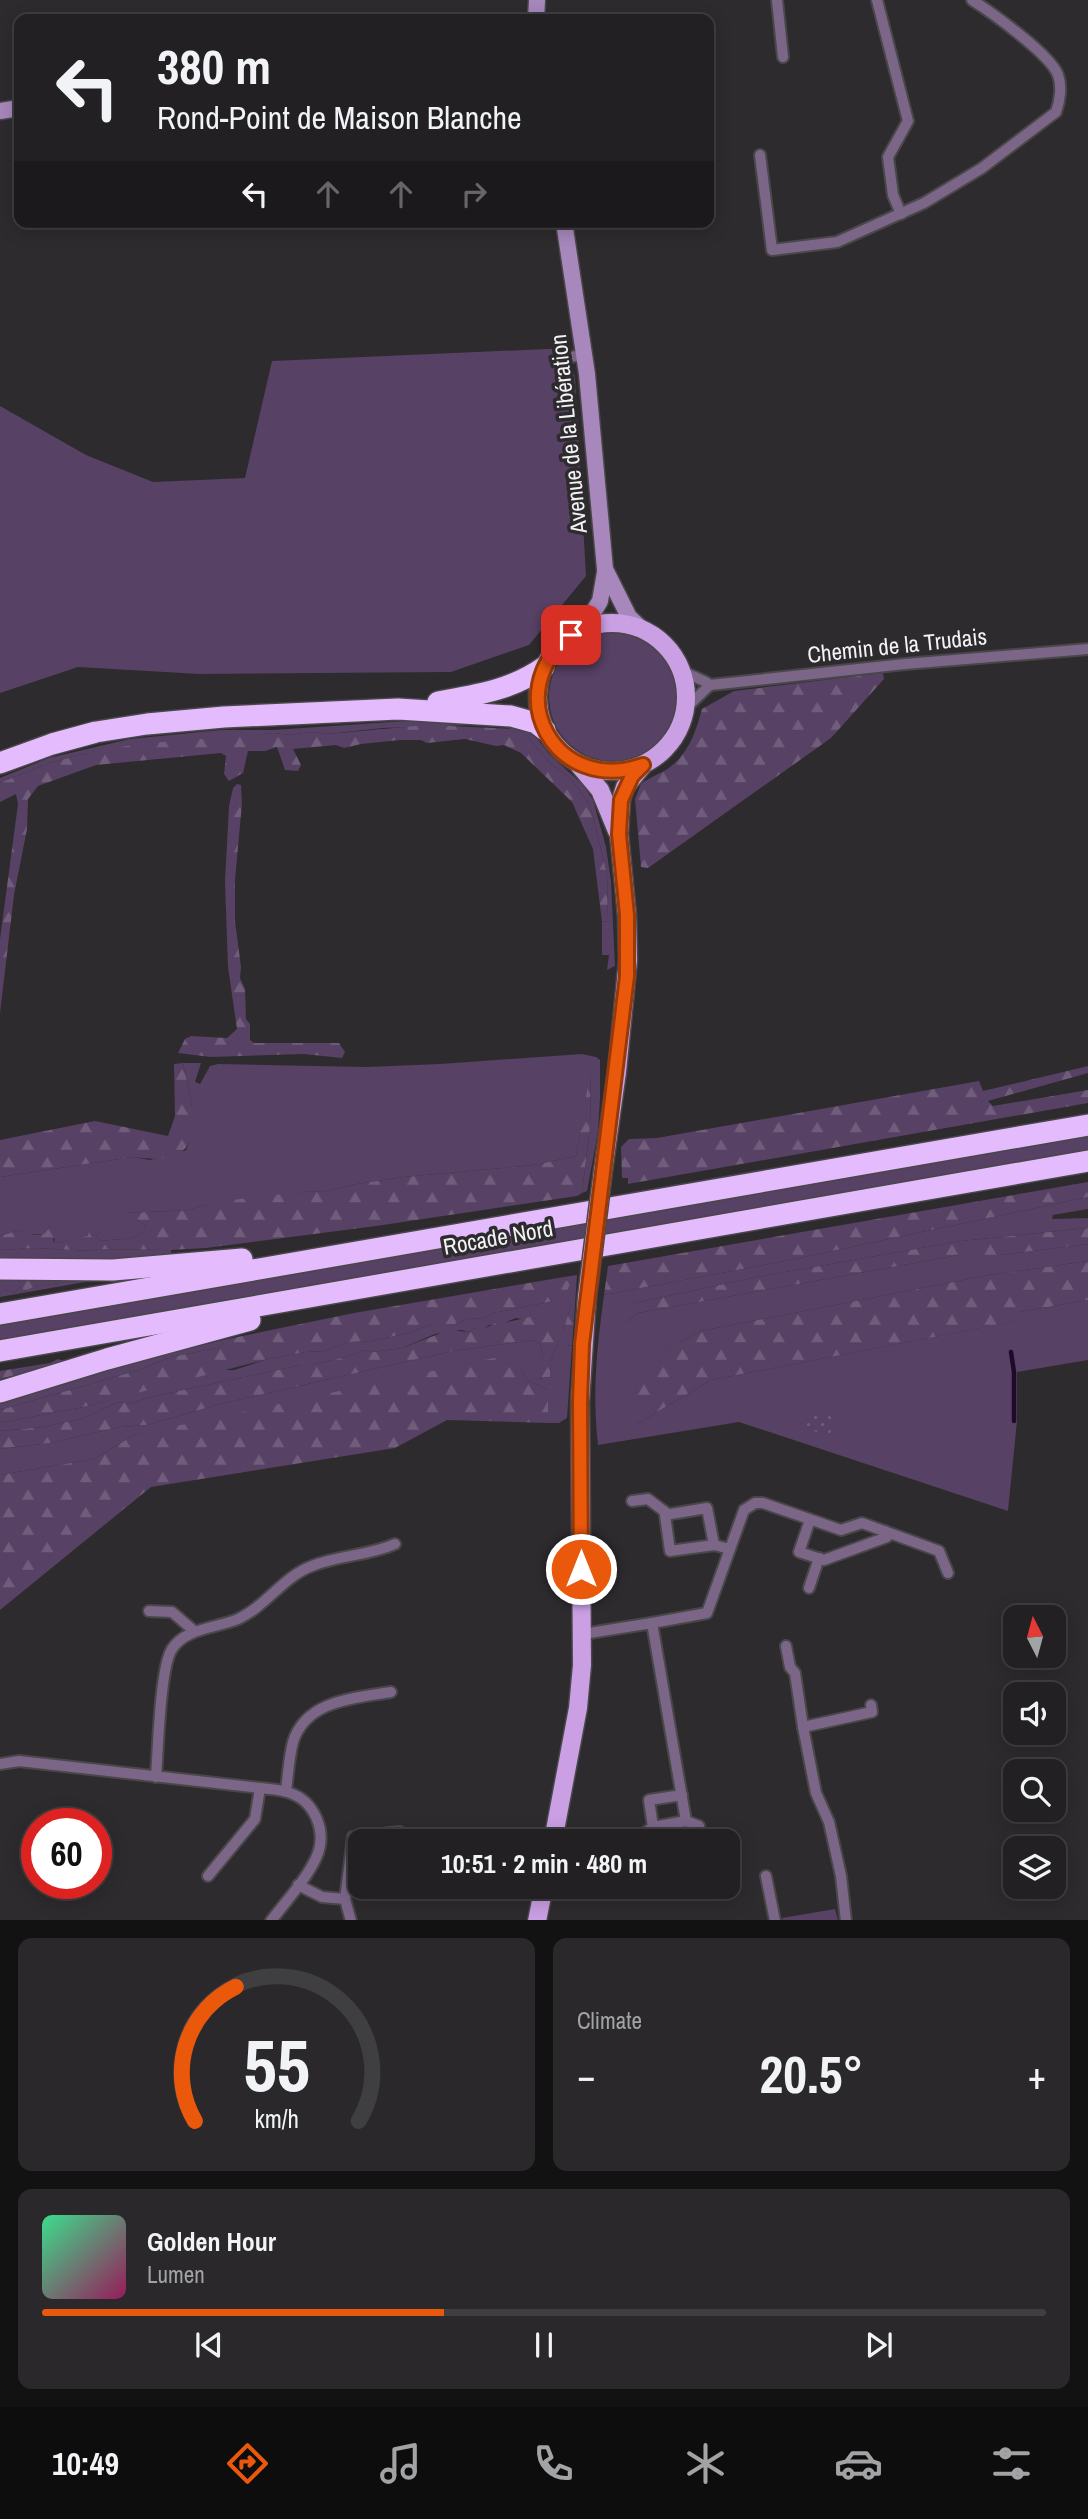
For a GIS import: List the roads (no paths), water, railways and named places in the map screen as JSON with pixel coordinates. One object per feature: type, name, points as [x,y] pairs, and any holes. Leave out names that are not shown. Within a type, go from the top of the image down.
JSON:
[{"type":"highway","points":[[398,709],[496,691],[518,683],[544,667]]},
{"type":"highway","points":[[0,763],[74,737],[147,724],[224,717],[398,709],[511,716],[536,723],[545,730]]},
{"type":"highway","name":"Rocade Nord","points":[[0,1314],[1088,1125]]},
{"type":"highway","name":"Rocade Nord","points":[[0,1351],[1088,1161]]},
{"type":"highway","points":[[0,1269],[113,1270],[162,1267],[543,1220]]},
{"type":"highway","points":[[0,1392],[242,1322],[630,1241]]},
{"type":"main road","name":"Avenue de la Libération","points":[[565,228],[585,355],[605,569],[629,617],[643,630]]},
{"type":"main road","points":[[583,629],[600,601],[605,569]]},
{"type":"main road","points":[[578,764],[590,769],[617,772],[643,765],[659,755],[672,742],[681,726],[687,696],[682,671],[667,646],[643,630],[613,623],[583,629],[560,644],[544,667],[540,679],[538,705],[545,730],[553,744],[578,764],[600,790],[619,834]]},
{"type":"main road","points":[[555,1829],[578,1708],[583,1634],[580,1402],[587,1297],[627,976],[627,915],[619,834],[621,800],[625,787],[643,765]]},
{"type":"main road","points":[[537,1920],[541,1899]]},
{"type":"street","points":[[777,0],[783,57]]},
{"type":"street","points":[[877,0],[908,121],[888,157],[893,195],[901,214]]},
{"type":"street","points":[[760,156],[772,250],[837,242],[923,203],[982,168],[1056,112],[1059,105],[1059,80],[1053,67],[1006,22],[972,0]]},
{"type":"street","points":[[561,358],[585,355]]},
{"type":"street","name":"Chemin de la Trudais","points":[[710,685],[905,664],[1088,649]]},
{"type":"street","points":[[682,671],[710,685],[686,708]]},
{"type":"street","points":[[632,1501],[648,1499],[668,1514],[707,1508],[714,1545]]},
{"type":"street","points":[[583,1634],[707,1613],[744,1510],[755,1503],[841,1530],[862,1523],[885,1531],[939,1551],[948,1573]]},
{"type":"street","points":[[668,1514],[665,1515],[670,1551],[714,1545],[730,1549]]},
{"type":"street","points":[[810,1520],[799,1552],[824,1560],[887,1537],[885,1531]]},
{"type":"street","points":[[156,1777],[165,1674],[172,1649],[193,1630],[214,1628],[242,1618],[309,1567],[378,1552],[395,1544]]},
{"type":"street","points":[[809,1588],[819,1559]]},
{"type":"street","points":[[149,1611],[172,1612],[193,1630]]},
{"type":"street","points":[[652,1623],[686,1821]]},
{"type":"street","points":[[786,1646],[790,1667],[795,1673],[816,1793],[829,1822],[841,1876],[846,1920]]},
{"type":"street","points":[[286,1791],[294,1740],[307,1718],[337,1700],[391,1692]]},
{"type":"street","points":[[803,1727],[872,1712],[871,1706]]},
{"type":"street","points":[[0,1764],[19,1762],[260,1788],[286,1791],[296,1796],[310,1807],[319,1824],[320,1849],[315,1861],[271,1920]]},
{"type":"street","points":[[208,1877],[255,1819],[260,1788]]},
{"type":"street","points":[[653,1827],[649,1800],[682,1795]]},
{"type":"street","points":[[650,1829],[686,1821],[699,1826],[700,1829]]},
{"type":"street","points":[[766,1876],[775,1920]]},
{"type":"street","points":[[348,1878],[345,1899],[351,1920]]},
{"type":"street","points":[[298,1885],[322,1897],[345,1899]]},
{"type":"waterway","points":[[1011,1352],[1014,1372],[1014,1421]]}]
